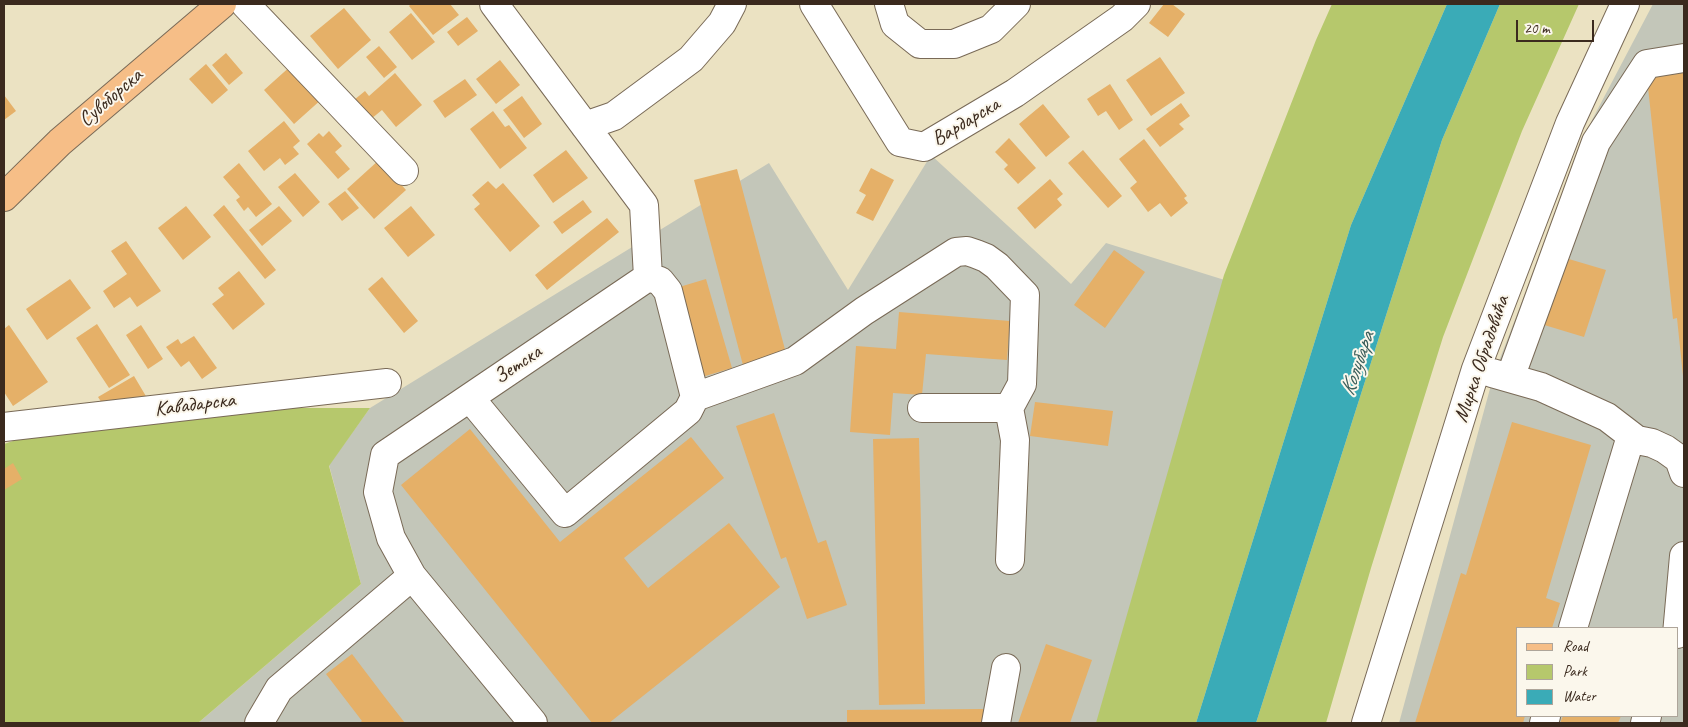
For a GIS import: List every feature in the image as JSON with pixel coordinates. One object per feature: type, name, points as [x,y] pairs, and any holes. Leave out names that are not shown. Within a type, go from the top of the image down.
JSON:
[{"type":"main road","name":"Сувоборска","points":[[4,197],[60,142],[211,7]]},
{"type":"street","points":[[245,4],[404,171]]},
{"type":"street","points":[[470,398],[565,512],[688,411],[695,397],[668,291],[660,281],[648,277],[644,205],[494,4]]},
{"type":"street","points":[[586,126],[614,116],[690,59],[722,23],[732,4]]},
{"type":"street","name":"Вардарска","points":[[814,4],[900,142],[924,148],[1015,93],[1122,18],[1136,4]]},
{"type":"street","points":[[889,4],[895,24],[920,44],[954,44],[991,29],[1016,4]]},
{"type":"street","name":"Мирка Обрадовића","points":[[1366,723],[1476,369],[1570,123],[1625,4]]},
{"type":"street","points":[[1510,378],[1596,142],[1646,64],[1684,58]]},
{"type":"street","points":[[695,397],[795,362],[864,311],[956,252],[966,251],[986,258],[997,266],[1025,295],[1022,384],[1009,408],[1015,440],[1010,560]]},
{"type":"street","name":"Зетска","points":[[533,723],[412,576],[391,538],[378,492],[385,455],[648,277]]},
{"type":"street","points":[[1476,369],[1541,387],[1606,417],[1637,440],[1652,443],[1679,459],[1684,473]]},
{"type":"street","name":"Кавадарска","points":[[4,427],[387,383]]},
{"type":"street","points":[[922,408],[1009,408]]},
{"type":"street","points":[[1573,627],[1631,436]]},
{"type":"street","points":[[1678,627],[1684,556]]},
{"type":"street","points":[[259,723],[279,690],[412,576]]},
{"type":"street","points":[[996,723],[1006,668]]},
{"type":"shaded area","points":[[1653,4],[1684,4],[1684,723],[1399,723],[1494,374],[1592,120]]},
{"type":"shaded area","points":[[931,155],[1071,284],[1106,243],[1231,282],[1104,723],[198,723],[361,584],[329,465],[370,408],[769,163],[848,290]]},
{"type":"green space","points":[[1332,4],[1447,4],[1351,225],[1196,723],[1096,723],[1224,275],[1316,40]]},
{"type":"green space","points":[[1500,4],[1579,4],[1522,131],[1443,337],[1371,568],[1326,723],[1256,723],[1442,140]]},
{"type":"green space","points":[[219,408],[370,408],[329,466],[361,584],[198,723],[4,723],[4,444],[34,434]]},
{"type":"water","name":"Колубара","points":[[1447,4],[1500,4],[1442,140],[1256,723],[1196,723],[1351,225]]},
{"type":"building","points":[[411,4],[450,4],[459,15],[433,35],[409,6]]},
{"type":"building","points":[[1164,4],[1172,4],[1185,14],[1168,37],[1149,23]]},
{"type":"building","points":[[344,8],[371,40],[338,69],[310,36]]},
{"type":"building","points":[[411,13],[435,42],[412,60],[389,32]]},
{"type":"building","points":[[467,17],[478,31],[458,46],[447,32]]},
{"type":"building","points":[[379,46],[397,67],[384,78],[366,57]]},
{"type":"building","points":[[226,53],[243,73],[229,85],[212,65]]},
{"type":"building","points":[[1160,57],[1185,93],[1151,116],[1126,80]]},
{"type":"building","points":[[500,60],[520,85],[496,104],[476,79]]},
{"type":"building","points":[[206,64],[228,90],[212,104],[189,79]]},
{"type":"building","points":[[293,64],[323,98],[294,124],[264,90]]},
{"type":"building","points":[[395,73],[422,105],[396,127],[382,110],[371,119],[354,100],[365,91],[369,96]]},
{"type":"building","points":[[1684,73],[1683,376],[1677,318],[1673,319],[1647,78]]},
{"type":"building","points":[[465,79],[477,95],[445,118],[433,101]]},
{"type":"building","points":[[1110,84],[1133,120],[1119,130],[1106,111],[1098,116],[1087,99]]},
{"type":"building","points":[[4,95],[16,111],[4,120]]},
{"type":"building","points":[[522,96],[542,124],[524,138],[503,110]]},
{"type":"building","points":[[1181,103],[1190,116],[1179,124],[1184,129],[1160,147],[1146,129]]},
{"type":"building","points":[[1043,104],[1070,137],[1046,157],[1019,124]]},
{"type":"building","points":[[493,111],[505,127],[509,125],[527,148],[500,169],[470,129]]},
{"type":"building","points":[[284,121],[300,141],[293,147],[299,154],[285,165],[280,158],[264,171],[248,151]]},
{"type":"building","points":[[329,131],[342,146],[335,152],[350,169],[338,179],[307,144],[319,133],[323,137]]},
{"type":"building","points":[[1009,138],[1036,168],[1018,184],[1004,169],[1008,165],[995,152]]},
{"type":"building","points":[[1144,139],[1187,196],[1184,198],[1188,203],[1171,217],[1160,203],[1148,212],[1130,188],[1137,182],[1119,159]]},
{"type":"building","points":[[566,150],[588,178],[553,203],[533,175]]},
{"type":"building","points":[[1083,150],[1122,196],[1108,208],[1068,163]]},
{"type":"building","points":[[379,160],[406,190],[374,219],[347,189]]},
{"type":"building","points":[[239,163],[272,204],[256,217],[248,207],[244,211],[236,200],[240,197],[223,177]]},
{"type":"building","points":[[871,168],[894,180],[873,221],[856,213],[866,195],[859,191]]},
{"type":"building","points":[[737,169],[787,357],[744,369],[694,180]]},
{"type":"building","points":[[295,173],[320,202],[303,217],[278,187]]},
{"type":"building","points":[[1050,179],[1063,194],[1057,199],[1062,205],[1035,229],[1017,208]]},
{"type":"building","points":[[488,181],[496,189],[503,183],[540,226],[510,252],[474,209],[480,204],[472,195]]},
{"type":"building","points":[[345,191],[359,208],[342,221],[328,204]]},
{"type":"building","points":[[583,200],[592,212],[562,234],[553,222]]},
{"type":"building","points":[[224,205],[276,270],[265,279],[213,215]]},
{"type":"building","points":[[186,206],[211,237],[183,260],[158,228]]},
{"type":"building","points":[[279,206],[292,221],[262,246],[249,230]]},
{"type":"building","points":[[411,206],[435,235],[408,257],[384,228]]},
{"type":"building","points":[[607,218],[619,232],[547,290],[535,275]]},
{"type":"building","points":[[126,241],[161,291],[137,307],[130,297],[114,308],[103,291],[127,274],[111,251]]},
{"type":"building","points":[[1114,250],[1145,272],[1105,328],[1074,305]]},
{"type":"building","points":[[1562,257],[1606,270],[1584,337],[1541,324]]},
{"type":"building","points":[[239,271],[265,304],[233,330],[212,304],[224,295],[218,288]]},
{"type":"building","points":[[382,277],[418,321],[404,333],[368,289]]},
{"type":"building","points":[[70,279],[91,308],[47,340],[26,309]]},
{"type":"building","points":[[706,279],[732,368],[702,377],[676,288]]},
{"type":"building","points":[[899,312],[1010,321],[1007,360],[926,354],[922,395],[893,393],[890,435],[850,432],[856,346],[896,349]]},
{"type":"building","points":[[97,324],[130,375],[109,388],[76,338]]},
{"type":"building","points":[[9,325],[48,382],[13,406],[4,392],[4,329]]},
{"type":"building","points":[[141,325],[163,359],[148,369],[126,335]]},
{"type":"building","points":[[194,336],[217,368],[202,379],[189,361],[181,367],[166,347],[178,339],[181,344]]},
{"type":"building","points":[[134,376],[150,403],[107,411],[98,397]]},
{"type":"building","points":[[1035,402],[1113,411],[1108,446],[1030,436]]},
{"type":"building","points":[[774,413],[818,543],[826,540],[847,605],[807,619],[786,557],[781,559],[736,426]]},
{"type":"building","points":[[1512,422],[1591,445],[1546,598],[1560,603],[1552,627],[1516,627],[1516,717],[1525,717],[1523,723],[1415,723],[1461,573],[1466,575]]},
{"type":"building","points":[[470,429],[560,542],[691,437],[724,478],[624,558],[648,588],[729,523],[780,587],[609,723],[592,723],[401,485]]},
{"type":"building","points":[[919,438],[925,704],[879,705],[873,439]]},
{"type":"building","points":[[13,463],[22,479],[4,490],[4,469]]},
{"type":"building","points":[[1046,644],[1092,660],[1070,723],[1018,723]]},
{"type":"building","points":[[352,654],[405,723],[359,723],[362,721],[326,674]]},
{"type":"building","points":[[983,709],[983,723],[847,723],[847,710]]},
{"type":"building","points":[[1563,717],[1621,717],[1618,723],[1560,723]]}]
